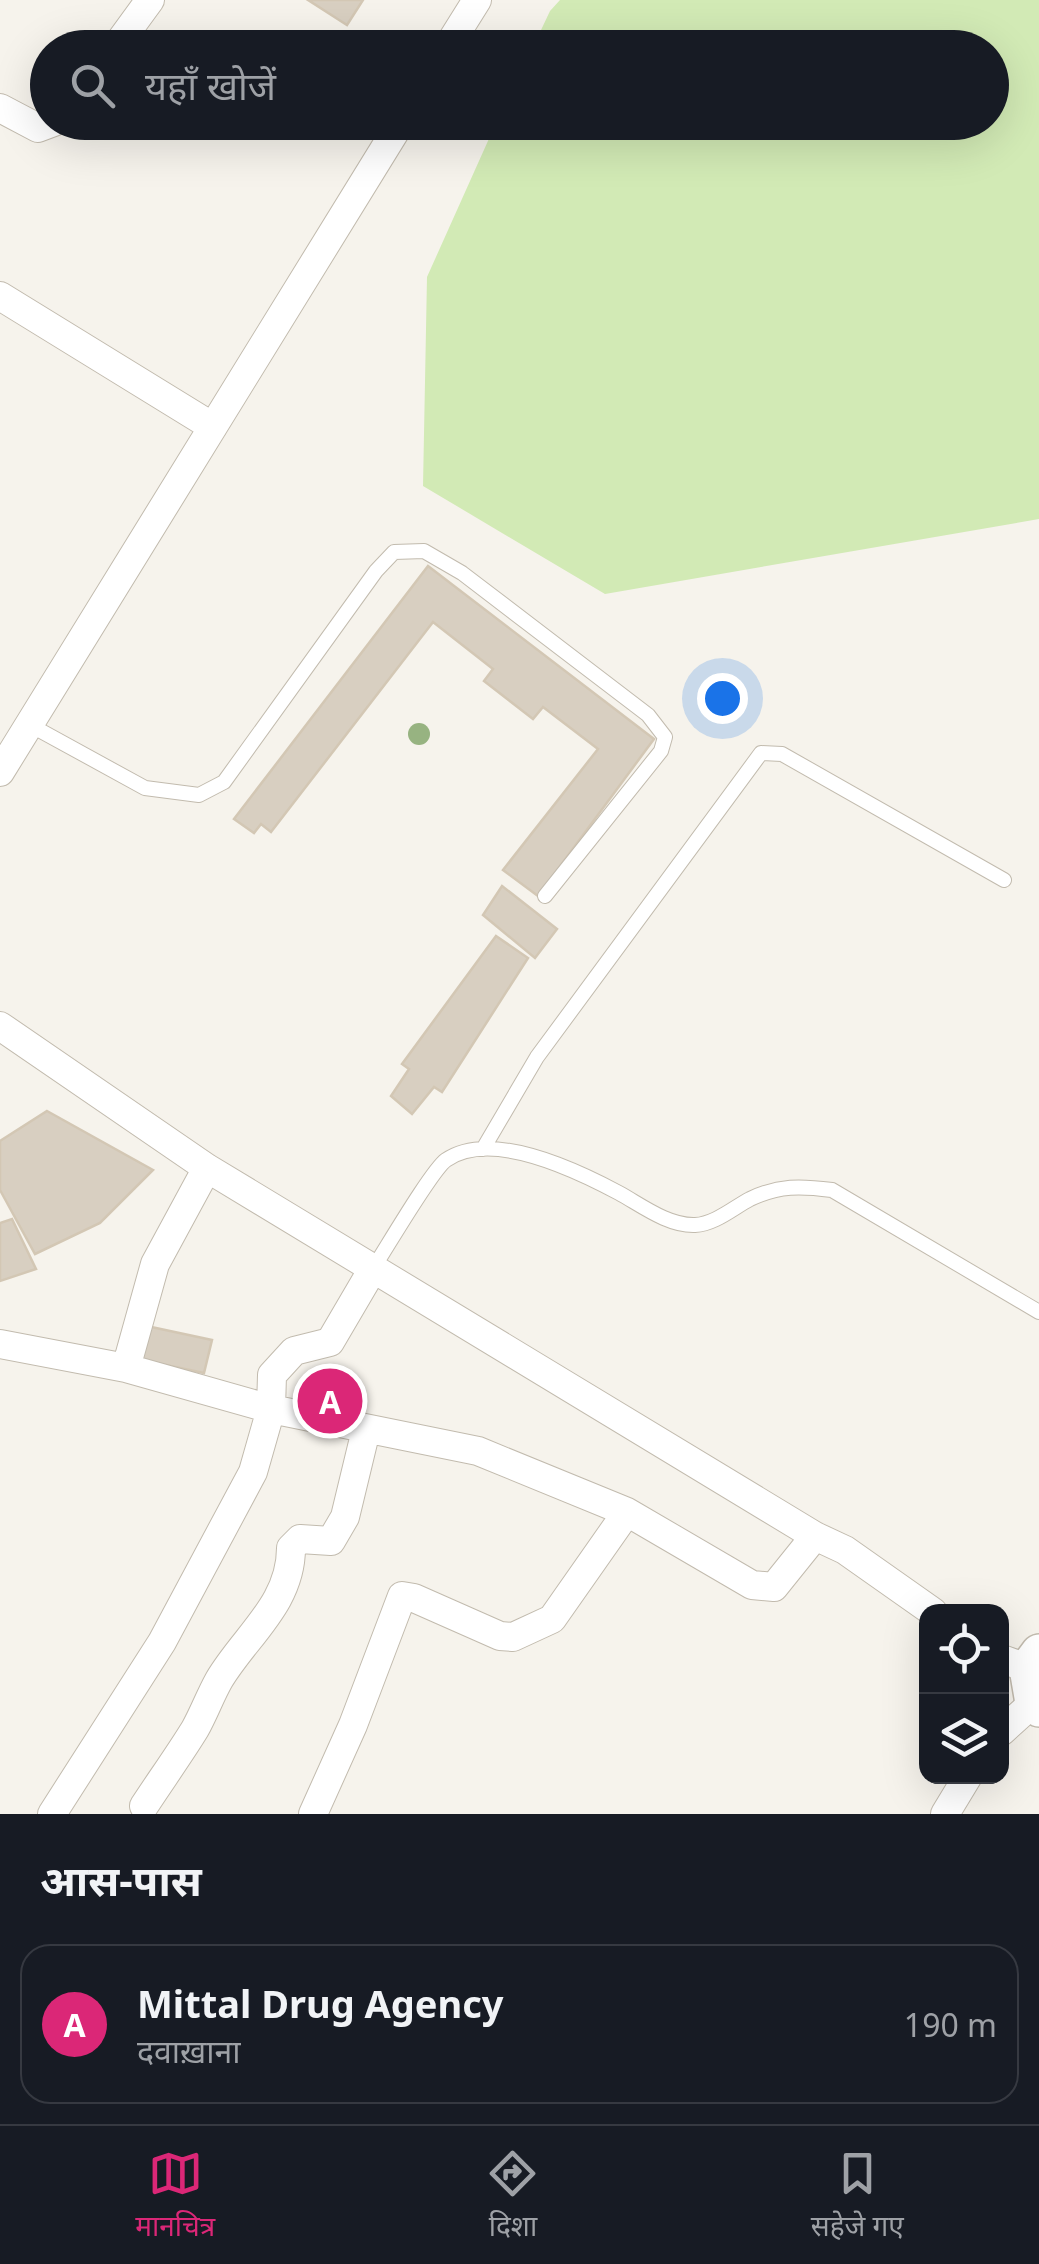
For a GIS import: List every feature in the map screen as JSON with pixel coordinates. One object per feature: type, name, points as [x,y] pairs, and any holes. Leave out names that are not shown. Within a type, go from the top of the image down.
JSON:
[{"type":"street","points":[[128,30],[150,0]]},
{"type":"street","points":[[459,30],[477,0]]},
{"type":"street","points":[[0,108],[30,124]]},
{"type":"street","points":[[0,772],[390,140]]},
{"type":"street","points":[[0,296],[214,426]]},
{"type":"street","points":[[0,1026],[206,1168],[815,1536],[845,1550],[922,1604]]},
{"type":"street","points":[[126,1368],[155,1264],[206,1168]]},
{"type":"street","points":[[52,1814],[162,1642],[253,1472],[271,1409],[272,1375],[294,1351],[330,1342],[374,1267]]},
{"type":"street","points":[[0,1344],[126,1368],[271,1409],[478,1452],[627,1512],[752,1585],[774,1587],[815,1536]]},
{"type":"street","points":[[144,1806],[197,1725],[245,1640],[273,1612],[291,1568],[290,1548],[300,1539],[331,1540],[346,1517],[366,1430]]},
{"type":"street","points":[[313,1814],[353,1724],[402,1596],[500,1636],[513,1637],[552,1619],[627,1512]]},
{"type":"street","points":[[1009,1726],[1036,1706],[1022,1660]]},
{"type":"street","points":[[945,1814],[963,1784]]},
{"type":"lane","points":[[30,725],[145,788],[199,795],[224,782],[376,571],[394,552],[424,551],[462,573],[648,715],[665,736],[660,750],[546,896]]},
{"type":"lane","points":[[483,1149],[537,1057],[761,753],[782,754],[1004,880]]},
{"type":"lane","points":[[374,1267],[444,1161],[472,1148],[512,1152],[584,1174],[668,1220],[696,1225],[753,1198],[794,1185],[832,1190],[1039,1312]]},
{"type":"green space","points":[[560,0],[1039,0],[1039,519],[605,594],[423,486],[427,277],[488,140],[1009,140],[1009,30],[541,30]]},
{"type":"building","points":[[308,0],[363,0],[347,25]]},
{"type":"building","points":[[428,566],[654,739],[538,896],[503,870],[598,749],[543,707],[533,719],[484,681],[493,669],[433,622],[271,832],[261,824],[254,833],[234,819]]},
{"type":"building","points":[[502,886],[557,929],[535,958],[483,915]]},
{"type":"building","points":[[496,936],[528,958],[442,1092],[434,1087],[412,1114],[391,1096],[409,1069],[402,1064]]},
{"type":"building","points":[[47,1111],[153,1170],[100,1223],[35,1254],[0,1190],[0,1141]]},
{"type":"building","points":[[12,1219],[36,1269],[0,1281],[0,1223]]},
{"type":"building","points":[[142,1325],[212,1340],[204,1373],[137,1359]]},
{"type":"place","name":"Mittal Drug Agency","points":[[330,1401]]}]
